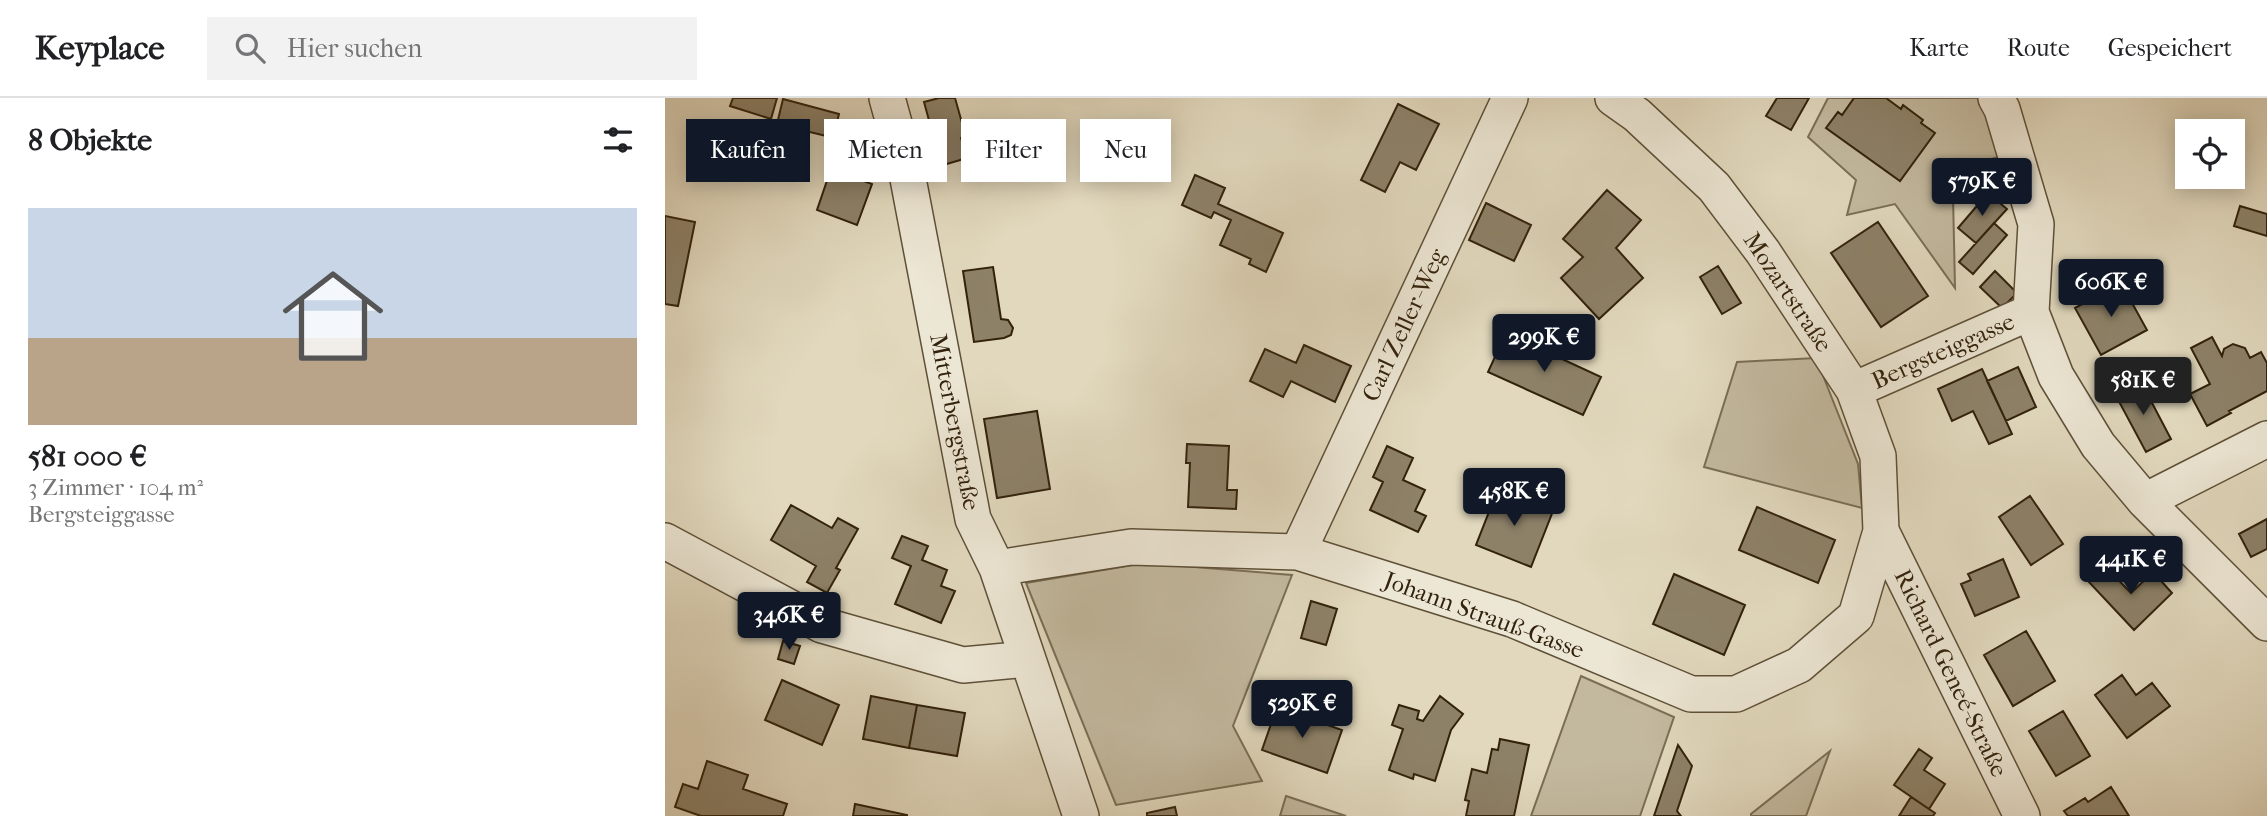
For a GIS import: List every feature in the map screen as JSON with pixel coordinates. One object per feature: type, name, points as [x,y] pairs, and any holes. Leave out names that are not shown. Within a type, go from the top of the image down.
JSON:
[{"type":"street","name":"Mitterbergstraße","points":[[887,98],[905,163],[972,519],[997,568],[1081,816]]},
{"type":"street","name":"Carl Zeller-Weg","points":[[1298,552],[1510,98]]},
{"type":"street","name":"Mozartstraße","points":[[1613,98],[1637,115],[1714,187],[1763,252],[1854,390],[1878,456],[1881,531]]},
{"type":"street","name":"Bergsteiggasse","points":[[1996,98],[2002,109],[2036,224],[2031,312],[2056,376],[2098,445],[2145,501],[2267,623]]},
{"type":"street","name":"Bergsteiggasse","points":[[1854,390],[2031,312]]},
{"type":"street","points":[[2145,501],[2267,439]]},
{"type":"street","name":"Johann Strauß-Gasse","points":[[997,568],[1131,547],[1298,552],[1512,619],[1691,694],[1736,694],[1799,665],[1856,616],[1881,531]]},
{"type":"street","name":"Richard Geneé-Straße","points":[[1881,531],[2022,816]]},
{"type":"street","points":[[665,541],[823,625],[963,665],[1027,659]]},
{"type":"shaded area","points":[[1828,98],[1988,98],[2003,156],[1962,166],[1953,195],[1955,288],[1895,204],[1847,215],[1856,180],[1808,137]]},
{"type":"shaded area","points":[[1816,358],[1858,464],[1862,508],[1704,467],[1737,362]]},
{"type":"shaded area","points":[[1145,563],[1292,575],[1233,726],[1262,781],[1116,805],[1026,583]]},
{"type":"shaded area","points":[[1581,676],[1674,717],[1640,816],[1531,816]]},
{"type":"shaded area","points":[[1830,751],[1806,816],[1751,816],[1751,814]]},
{"type":"shaded area","points":[[1286,796],[1346,816],[1280,816]]},
{"type":"building","points":[[733,98],[777,98],[771,119],[730,106]]},
{"type":"building","points":[[955,98],[961,119],[961,160],[947,164],[947,119],[929,119],[924,102]]},
{"type":"building","points":[[1777,98],[1809,98],[1791,130],[1766,116]]},
{"type":"building","points":[[1854,98],[1886,98],[1901,109],[1903,105],[1935,133],[1900,181],[1826,128],[1838,112],[1842,115]]},
{"type":"building","points":[[783,99],[839,114],[838,119],[824,119],[824,135],[810,132],[810,119],[778,119]]},
{"type":"building","points":[[1398,104],[1439,124],[1416,170],[1400,162],[1385,192],[1361,180]]},
{"type":"building","points":[[1195,175],[1225,188],[1218,204],[1283,233],[1266,272],[1249,264],[1251,259],[1220,245],[1231,220],[1214,212],[1211,218],[1182,205]]},
{"type":"building","points":[[827,182],[872,184],[857,225],[817,210]]},
{"type":"building","points":[[1607,190],[1641,220],[1616,248],[1643,278],[1599,319],[1561,278],[1583,257],[1563,239]]},
{"type":"building","points":[[1988,193],[2007,209],[1976,243],[1958,228]]},
{"type":"building","points":[[1486,203],[1531,225],[1514,261],[1469,240]]},
{"type":"building","points":[[2240,206],[2267,214],[2267,236],[2234,226]]},
{"type":"building","points":[[665,216],[695,222],[678,306],[665,304]]},
{"type":"building","points":[[1878,222],[1928,296],[1881,327],[1831,253]]},
{"type":"building","points":[[1994,223],[2007,235],[1973,274],[1959,262]]},
{"type":"building","points":[[1718,266],[1741,303],[1722,314],[1700,277]]},
{"type":"building","points":[[993,267],[1001,319],[1008,320],[1013,328],[1011,335],[1004,338],[974,342],[963,271]]},
{"type":"building","points":[[1995,271],[2017,293],[2002,308],[1980,287]]},
{"type":"building","points":[[2121,283],[2147,330],[2101,355],[2075,308]]},
{"type":"building","points":[[1506,333],[1601,377],[1583,415],[1488,372]]},
{"type":"building","points":[[2212,337],[2222,356],[2224,349],[2233,344],[2245,348],[2250,358],[2261,352],[2267,363],[2267,391],[2207,426],[2190,394],[2210,384],[2191,348]]},
{"type":"building","points":[[1304,345],[1351,366],[1335,402],[1291,381],[1283,397],[1250,381],[1265,349],[1296,363]]},
{"type":"building","points":[[2018,367],[2036,407],[2006,421],[1987,381]]},
{"type":"building","points":[[1982,369],[2012,434],[1989,444],[1973,411],[1952,421],[1938,389]]},
{"type":"building","points":[[2141,382],[2171,439],[2146,452],[2116,396]]},
{"type":"building","points":[[1037,411],[1050,489],[997,498],[984,419]]},
{"type":"building","points":[[1187,444],[1229,446],[1227,490],[1237,490],[1236,509],[1188,507],[1190,463],[1186,463]]},
{"type":"building","points":[[1387,446],[1413,458],[1403,480],[1425,490],[1415,511],[1426,516],[1418,532],[1370,510],[1383,482],[1373,477]]},
{"type":"building","points":[[1498,489],[1553,511],[1531,567],[1476,545]]},
{"type":"building","points":[[2030,496],[2063,544],[2031,565],[1999,517]]},
{"type":"building","points":[[791,505],[832,528],[838,518],[858,529],[836,568],[840,570],[827,593],[807,582],[816,566],[771,540]]},
{"type":"building","points":[[1757,507],[1835,540],[1818,583],[1739,550]]},
{"type":"building","points":[[2267,519],[2267,549],[2251,557],[2239,534]]},
{"type":"building","points":[[902,536],[928,546],[922,560],[947,570],[941,586],[955,591],[941,623],[895,604],[911,566],[892,558]]},
{"type":"building","points":[[2003,559],[2019,597],[1975,616],[1961,584],[1971,580],[1968,574]]},
{"type":"building","points":[[2104,565],[2131,593],[2153,572],[2172,593],[2134,630],[2088,581]]},
{"type":"building","points":[[1674,574],[1745,605],[1724,655],[1653,624]]},
{"type":"building","points":[[1311,601],[1337,609],[1326,645],[1301,638]]},
{"type":"building","points":[[2026,631],[2055,681],[2013,706],[1984,655]]},
{"type":"building","points":[[783,641],[800,646],[794,664],[778,659]]},
{"type":"building","points":[[2122,675],[2136,695],[2152,683],[2170,706],[2127,738],[2095,695]]},
{"type":"building","points":[[782,680],[839,705],[822,745],[765,720]]},
{"type":"building","points":[[871,696],[917,705],[909,748],[863,739]]},
{"type":"building","points":[[1440,696],[1463,714],[1451,730],[1435,781],[1414,774],[1413,779],[1389,770],[1403,729],[1392,725],[1399,705],[1419,711],[1417,719],[1423,721]]},
{"type":"building","points":[[917,705],[965,713],[957,756],[909,748]]},
{"type":"building","points":[[1277,707],[1342,730],[1327,773],[1262,750]]},
{"type":"building","points":[[2063,711],[2090,756],[2056,776],[2029,731]]},
{"type":"building","points":[[1500,739],[1529,745],[1514,816],[1466,816],[1469,801],[1465,800],[1472,769],[1487,773],[1492,749],[1498,750]]},
{"type":"building","points":[[1678,745],[1692,766],[1677,811],[1681,816],[1654,816]]},
{"type":"building","points":[[1919,749],[1932,758],[1924,770],[1945,784],[1929,809],[1894,785]]},
{"type":"building","points":[[707,761],[748,775],[743,789],[787,804],[783,816],[701,816],[675,807],[683,784],[698,789]]},
{"type":"building","points":[[2111,787],[2129,816],[2068,816],[2064,811],[2085,798],[2088,802]]},
{"type":"building","points":[[1911,797],[1935,813],[1933,816],[1899,816]]},
{"type":"building","points":[[855,804],[907,815],[907,816],[853,816]]},
{"type":"building","points":[[1175,807],[1177,816],[1147,816],[1147,813]]}]
